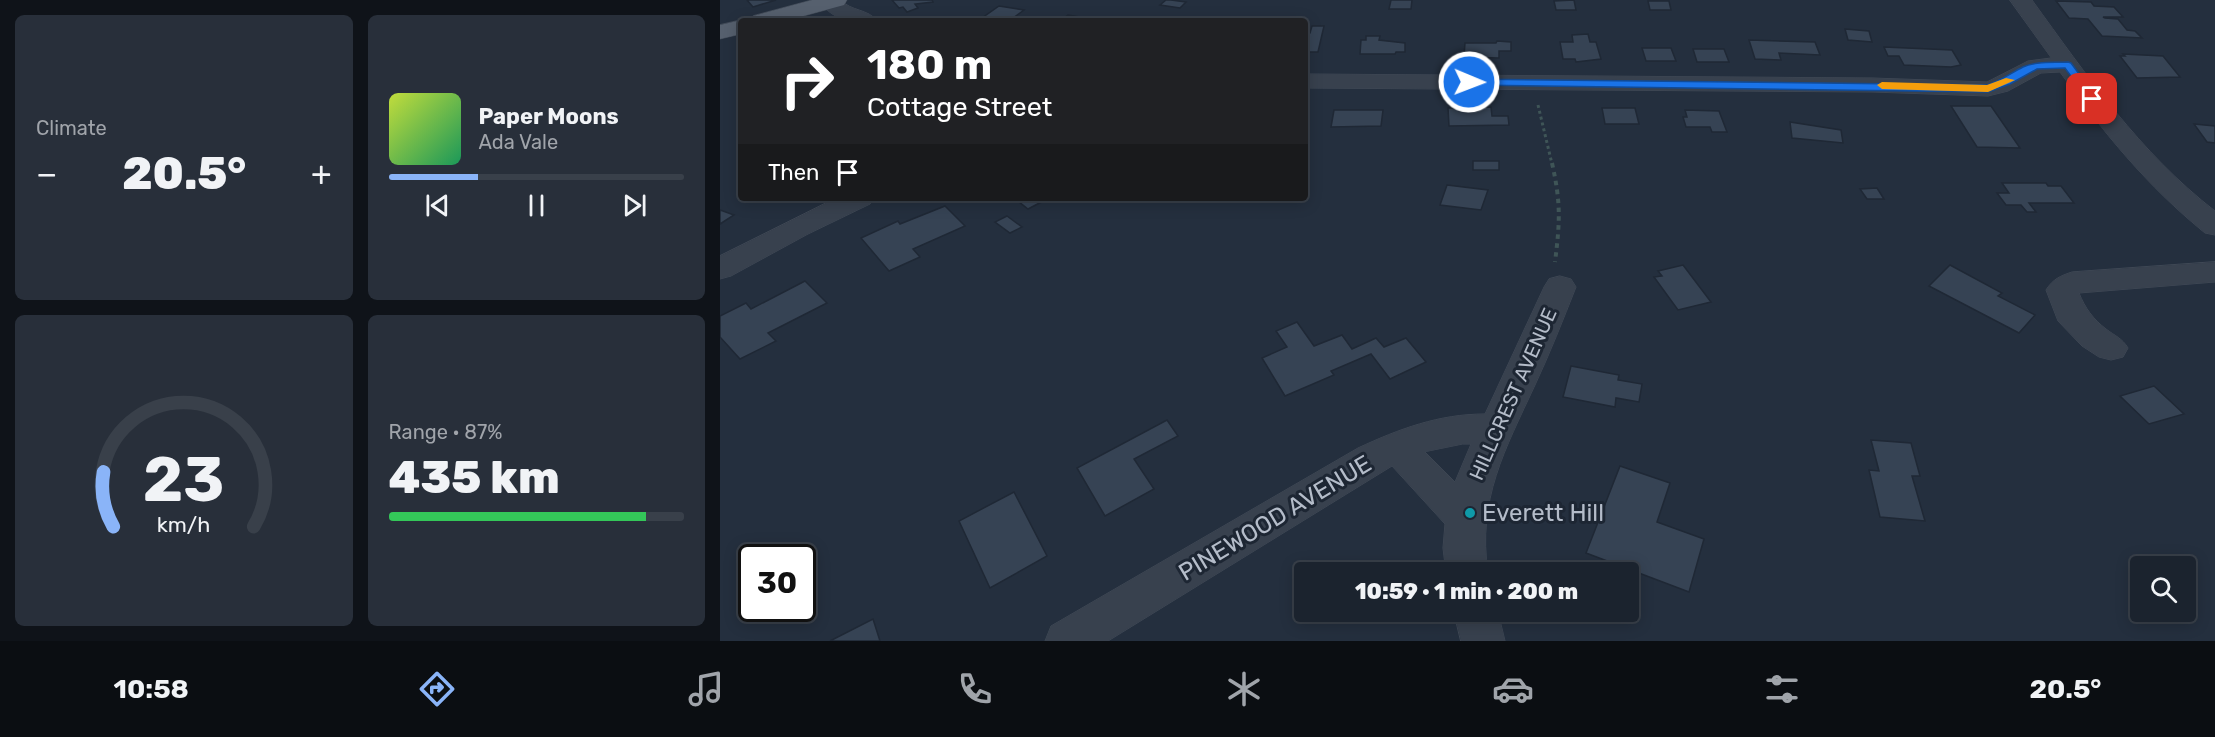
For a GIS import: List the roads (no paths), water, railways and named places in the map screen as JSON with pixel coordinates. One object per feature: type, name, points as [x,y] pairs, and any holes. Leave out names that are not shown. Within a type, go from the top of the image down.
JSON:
[{"type":"main road","points":[[772,18],[833,1]]},
{"type":"main road","points":[[720,32],[738,28]]},
{"type":"street","points":[[2021,0],[2125,143],[2178,198],[2215,226]]},
{"type":"street","points":[[833,1],[837,10],[858,18]]},
{"type":"street","points":[[1308,81],[1872,85],[1988,88],[2007,82],[2036,66],[2068,65]]},
{"type":"street","points":[[720,269],[798,227],[854,201]]},
{"type":"street","points":[[2111,348],[2094,337],[2070,313],[2062,290],[2072,283],[2215,272]]},
{"type":"street","name":"HILLCREST AVENUE","points":[[1467,562],[1466,520],[1472,489],[1495,429],[1528,363],[1560,286]]},
{"type":"street","name":"PINEWOOD AVENUE","points":[[1067,641],[1265,524],[1332,481],[1398,447],[1451,430],[1474,427],[1495,429]]},
{"type":"street","points":[[1398,447],[1466,520]]},
{"type":"street","points":[[1478,622],[1483,641]]},
{"type":"place","name":"Everett Hill","points":[[1470,513]]}]
